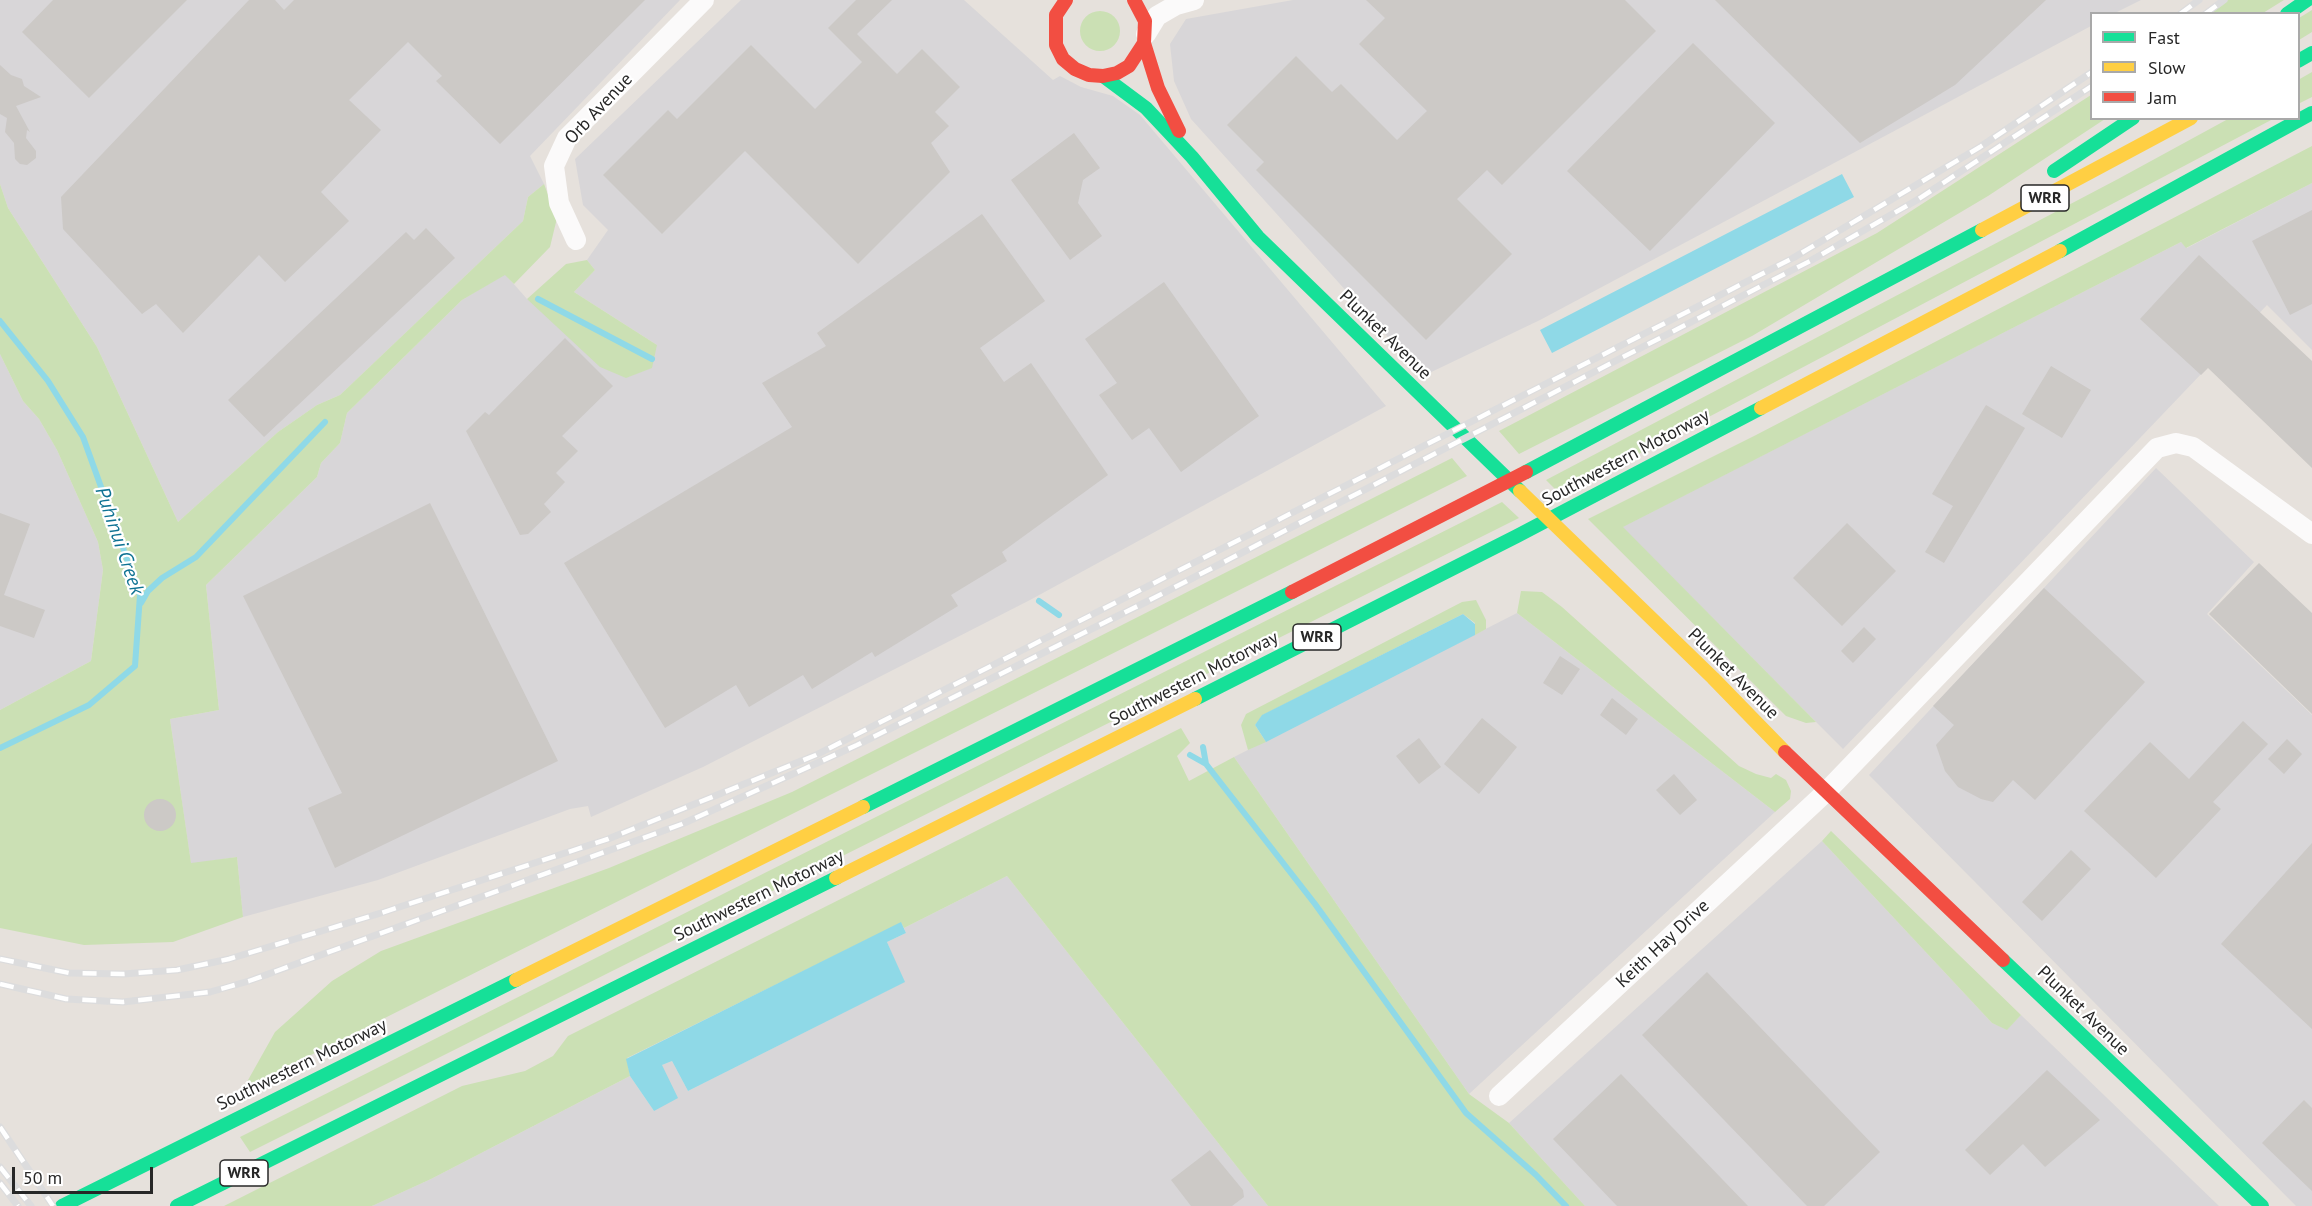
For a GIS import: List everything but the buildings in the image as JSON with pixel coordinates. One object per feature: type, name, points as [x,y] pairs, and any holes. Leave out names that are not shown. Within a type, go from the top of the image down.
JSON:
[{"type":"main road","points":[[1045,0],[1054,29],[1056,45],[1063,58],[1075,69],[1089,75],[1103,76],[1117,73],[1129,66],[1145,39]]},
{"type":"main road","points":[[1054,29],[1056,15],[1066,0]]},
{"type":"main road","name":"Plunket Avenue","points":[[1134,0],[1145,21],[1145,39],[1158,88],[1192,157]]},
{"type":"main road","points":[[2290,12],[2307,0]]},
{"type":"main road","name":"Plunket Avenue","points":[[1103,76],[1146,108],[1192,157],[1258,237],[1713,678],[1826,792],[2262,1206]]},
{"type":"main road","points":[[2044,177],[2130,120]]},
{"type":"main road","name":"Southwestern Motorway","points":[[62,1206],[1260,609],[1898,277],[2187,120]]},
{"type":"main road","name":"Southwestern Motorway","points":[[177,1206],[1052,771],[1517,536],[2021,272],[2300,120]]},
{"type":"main road","points":[[2252,147],[2312,122]]},
{"type":"main road","points":[[1898,277],[2024,191]]},
{"type":"street","name":"Orb Avenue","points":[[576,240],[559,203],[554,166],[567,138],[704,0]]},
{"type":"street","points":[[1145,39],[1157,16],[1176,5],[1194,0]]},
{"type":"street","name":"Keith Hay Drive","points":[[1499,1096],[1826,792],[2157,448],[2176,442],[2193,447],[2312,534]]},
{"type":"shaded area","points":[[0,0],[680,0],[530,156],[544,184],[528,197],[523,221],[340,395],[317,405],[278,432],[178,522],[97,347],[8,208],[0,184]]},
{"type":"shaded area","points":[[741,0],[964,0],[1053,80],[1060,76],[1081,87],[1113,96],[1140,115],[1386,406],[1030,600],[703,767],[591,817],[588,806],[570,809],[378,880],[243,917],[237,857],[191,864],[170,719],[219,710],[206,585],[317,477],[321,463],[340,443],[347,413],[462,300],[505,274],[527,299],[657,345],[574,292],[595,270],[587,260],[608,230],[583,205],[575,159]]},
{"type":"shaded area","points":[[1293,0],[2141,0],[2117,12],[2090,12],[2090,27],[1540,320],[1423,376],[1191,119],[1174,81],[1170,44],[1186,19]]},
{"type":"shaded area","points":[[2312,183],[2312,350],[2267,305],[1843,749],[1622,527],[2181,242],[2187,248]]},
{"type":"shaded area","points":[[0,354],[23,401],[39,419],[57,450],[98,542],[103,570],[91,661],[0,710]]},
{"type":"shaded area","points":[[2156,468],[2254,562],[2207,614],[2312,715],[2312,1206],[2296,1206],[1869,775]]},
{"type":"shaded area","points":[[1517,613],[1775,812],[1469,1094],[1234,757]]},
{"type":"shaded area","points":[[1822,841],[1992,1023],[2007,1029],[2021,1015],[2219,1206],[1585,1206],[1509,1123]]},
{"type":"shaded area","points":[[1007,876],[1268,1206],[372,1206],[431,1179],[630,1076],[654,1111],[662,1065],[672,1061],[688,1091],[904,982],[887,942],[906,933],[904,928]]},
{"type":"green space","points":[[2228,0],[2284,0],[2265,12],[2212,12]]},
{"type":"green space","points":[[2312,10],[2312,32],[2300,39],[2300,17]]},
{"type":"green space","points":[[1100,11],[1114,17],[1120,31],[1114,45],[1100,51],[1086,45],[1080,31],[1086,17]]},
{"type":"green space","points":[[2312,72],[2312,97],[2300,103],[2300,79]]},
{"type":"green space","points":[[2090,96],[2090,120],[2103,120],[1988,196],[1752,336],[1519,454],[1499,431],[1877,233]]},
{"type":"green space","points":[[2226,120],[2271,120],[1561,495],[1546,480]]},
{"type":"green space","points":[[2312,146],[2312,183],[2186,248],[2181,242],[1623,527],[1816,722],[1806,723],[1786,716],[1588,519],[1756,435]]},
{"type":"green space","points":[[0,184],[8,208],[97,347],[178,522],[278,432],[317,405],[340,395],[523,221],[528,197],[544,184],[557,218],[550,247],[514,284],[505,275],[462,300],[347,413],[340,443],[321,463],[317,477],[206,585],[219,710],[170,719],[191,863],[237,857],[243,917],[173,942],[84,945],[0,928],[0,710],[91,661],[103,570],[98,542],[57,450],[39,419],[23,401],[0,354]]},
{"type":"green space","points":[[587,260],[595,270],[574,292],[657,345],[652,368],[626,378],[600,367],[527,299],[566,264]]},
{"type":"green space","points":[[1452,458],[1467,476],[243,1089],[275,1032],[332,981],[381,951],[609,868],[792,792]]},
{"type":"green space","points":[[1502,502],[1519,518],[250,1152],[240,1137]]},
{"type":"green space","points":[[1521,591],[1542,592],[1562,607],[1739,766],[1771,778],[1776,774],[1786,780],[1791,791],[1790,799],[1775,812],[1517,613]]},
{"type":"green space","points":[[1476,600],[1486,620],[1486,629],[1475,635],[1475,623],[1463,614],[1263,715],[1255,725],[1266,742],[1248,750],[1241,725],[1246,714],[1462,602]]},
{"type":"green space","points":[[1181,728],[1190,743],[1177,756],[1189,781],[1234,757],[1469,1094],[1509,1123],[1585,1206],[1268,1206],[1007,876],[904,928],[901,923],[627,1058],[630,1076],[431,1179],[372,1206],[224,1206],[462,1086],[525,1071],[553,1056],[568,1036]]},
{"type":"green space","points":[[1831,831],[2021,1015],[2007,1030],[1992,1023],[1822,841]]},
{"type":"water","points":[[1842,174],[1854,197],[1552,353],[1540,330]]},
{"type":"water","points":[[1463,614],[1475,624],[1475,635],[1266,742],[1255,725],[1262,715]]},
{"type":"water","points":[[901,922],[906,933],[887,942],[905,982],[688,1091],[672,1061],[662,1065],[678,1098],[654,1111],[630,1076],[626,1059]]},
{"type":"waterway","points":[[538,299],[652,359]]},
{"type":"waterway","name":"Puhinui Creek","points":[[0,321],[48,381],[83,437],[140,595],[135,666],[89,705],[0,748]]},
{"type":"waterway","points":[[141,603],[148,591],[162,578],[196,557],[325,422]]},
{"type":"waterway","points":[[1039,601],[1059,615]]},
{"type":"waterway","points":[[1190,755],[1206,764],[1203,747]]},
{"type":"waterway","points":[[1206,764],[1315,904],[1466,1113],[1536,1175],[1566,1206]]},
{"type":"railway","points":[[2183,12],[2199,0]]},
{"type":"railway","points":[[2208,12],[2224,0]]},
{"type":"railway","points":[[0,959],[69,973],[123,974],[177,970],[229,959],[381,913],[608,839],[816,755],[1793,258],[1980,147],[2090,73]]},
{"type":"railway","points":[[0,984],[66,999],[123,1002],[210,992],[249,981],[682,824],[857,745],[1146,602],[1810,261],[1917,200],[2090,87]]},
{"type":"railway","points":[[0,1127],[53,1206]]},
{"type":"railway","points":[[0,1167],[31,1206]]},
{"type":"railway","points":[[0,1183],[18,1206]]},
{"type":"traffic: fast","points":[[2290,12],[2307,0]]},
{"type":"traffic: fast","points":[[2300,60],[2312,53]]},
{"type":"traffic: fast","points":[[1103,76],[1146,108],[1192,157],[1258,237],[1520,491]]},
{"type":"traffic: fast","points":[[2300,120],[2312,113]]},
{"type":"traffic: fast","points":[[2054,171],[2130,120]]},
{"type":"traffic: fast","points":[[2060,251],[2299,120]]},
{"type":"traffic: fast","points":[[1526,472],[1982,230]]},
{"type":"traffic: fast","points":[[1195,699],[1517,536],[1761,408]]},
{"type":"traffic: fast","points":[[863,807],[1292,592]]},
{"type":"traffic: fast","points":[[177,1206],[836,878]]},
{"type":"traffic: fast","points":[[2003,960],[2262,1206]]},
{"type":"traffic: fast","points":[[62,1206],[516,980]]},
{"type":"traffic: slow","points":[[1982,230],[2187,120]]},
{"type":"traffic: slow","points":[[1761,408],[2060,251]]},
{"type":"traffic: slow","points":[[1520,491],[1713,678],[1785,752]]},
{"type":"traffic: slow","points":[[836,878],[1195,699]]},
{"type":"traffic: slow","points":[[516,980],[863,807]]},
{"type":"traffic: jam","points":[[1066,0],[1056,15],[1056,45],[1063,59],[1075,69],[1089,75],[1103,76],[1117,73],[1129,66],[1144,43],[1145,21],[1134,0]]},
{"type":"traffic: jam","points":[[1144,43],[1158,88],[1179,131]]},
{"type":"traffic: jam","points":[[1292,592],[1526,472]]},
{"type":"traffic: jam","points":[[1785,752],[2003,960]]}]
